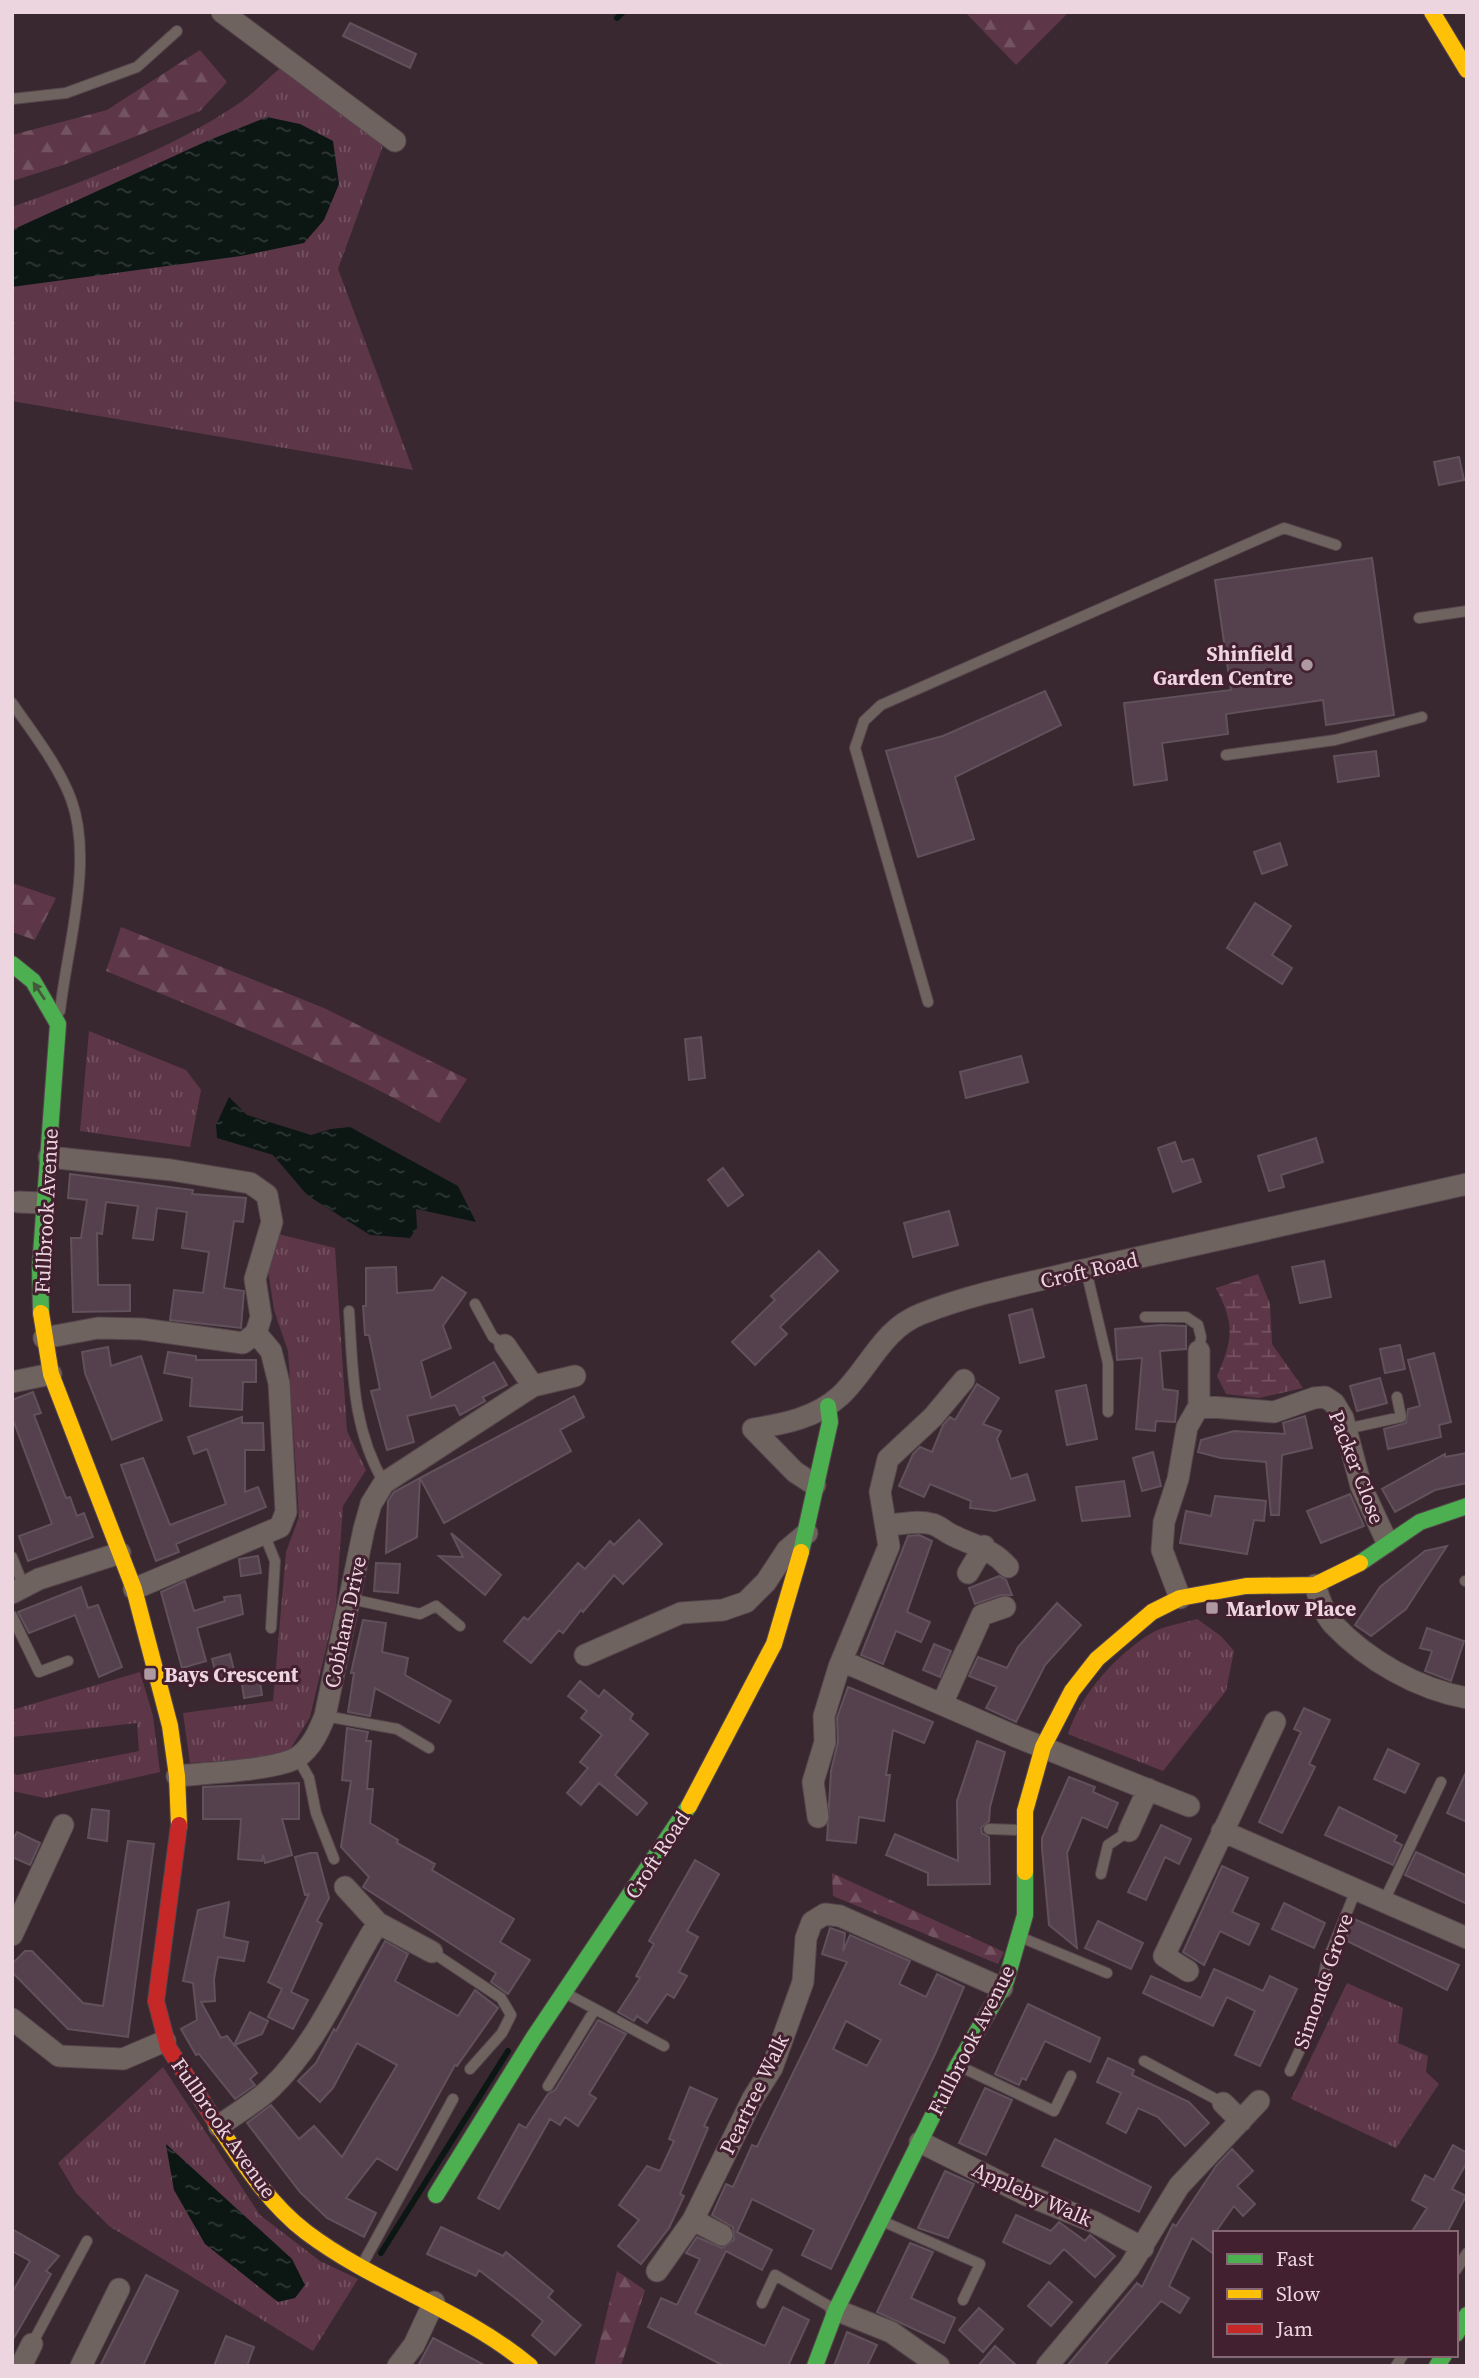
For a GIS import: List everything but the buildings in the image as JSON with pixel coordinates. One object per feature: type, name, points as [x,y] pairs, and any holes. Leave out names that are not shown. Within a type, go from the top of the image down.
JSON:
[{"type":"street","points":[[222,12],[395,141]]},
{"type":"street","points":[[1432,12],[1452,41],[1467,70]]},
{"type":"street","points":[[12,964],[33,981],[58,1024]]},
{"type":"street","name":"Fullbrook Avenue","points":[[58,1024],[40,1268],[44,1338],[51,1374],[134,1589],[159,1677],[177,1776],[178,1832],[154,2007],[165,2042],[219,2126],[271,2197],[293,2221],[362,2265],[489,2331],[530,2366]]},
{"type":"street","points":[[44,1338],[98,1328],[243,1342],[256,1333],[261,1317],[255,1279],[272,1222],[267,1195],[250,1183],[171,1170],[49,1157]]},
{"type":"street","name":"Croft Road","points":[[436,2194],[565,1992],[684,1816],[728,1734],[774,1644],[807,1533],[830,1422],[828,1406],[841,1395],[892,1332],[908,1320],[954,1302],[1467,1184]]},
{"type":"street","points":[[18,1202],[43,1203]]},
{"type":"street","points":[[134,1589],[265,1536],[280,1527],[286,1512],[279,1383],[271,1350],[256,1333]]},
{"type":"street","points":[[505,1345],[533,1386]]},
{"type":"street","points":[[1180,1598],[1162,1550],[1164,1522],[1178,1479],[1187,1427],[1199,1406],[1199,1351]]},
{"type":"street","points":[[12,1382],[51,1374]]},
{"type":"street","name":"Cobham Drive","points":[[297,1757],[315,1738],[326,1716],[370,1504],[384,1483],[533,1386],[575,1376]]},
{"type":"street","points":[[818,1817],[813,1782],[825,1742],[824,1716],[842,1661],[889,1546],[888,1525],[880,1492],[888,1459],[933,1417],[964,1380]]},
{"type":"street","name":"Packer Close","points":[[1199,1406],[1274,1412],[1325,1397],[1334,1403],[1346,1429],[1361,1486],[1387,1542]]},
{"type":"street","points":[[815,1485],[775,1455],[752,1429],[789,1423],[828,1406]]},
{"type":"street","name":"Fullbrook Avenue","points":[[815,2366],[836,2310],[958,2066],[1002,1987],[1025,1915],[1025,1811],[1043,1747],[1072,1691],[1097,1659],[1152,1612],[1180,1598],[1225,1589],[1315,1585],[1362,1562],[1387,1542],[1420,1522],[1467,1506]]},
{"type":"street","points":[[888,1525],[918,1522],[935,1524],[952,1535],[984,1546],[997,1554],[1008,1567]]},
{"type":"street","points":[[585,1655],[681,1613],[723,1610],[746,1602],[766,1582],[787,1550],[807,1533]]},
{"type":"street","points":[[968,1573],[984,1546]]},
{"type":"street","points":[[18,1590],[39,1579],[120,1553]]},
{"type":"street","points":[[1315,1585],[1332,1623],[1357,1644],[1417,1684],[1467,1698]]},
{"type":"street","points":[[942,1704],[982,1615],[1005,1607]]},
{"type":"street","points":[[842,1661],[1189,1806]]},
{"type":"street","points":[[1188,1972],[1164,1956],[1275,1722]]},
{"type":"street","points":[[177,1776],[278,1764],[297,1757]]},
{"type":"street","points":[[1129,1831],[1148,1789]]},
{"type":"street","points":[[12,1935],[63,1825]]},
{"type":"street","name":"Simonds Grove","points":[[1223,1832],[1467,1938]]},
{"type":"street","points":[[345,1887],[378,1923],[432,1952]]},
{"type":"street","name":"Peartree Walk","points":[[657,2271],[693,2220],[753,2098],[772,2068],[803,1982],[806,1938],[812,1922],[825,1914],[840,1916],[1002,1987]]},
{"type":"street","points":[[219,2126],[270,2090],[296,2062],[327,2015],[378,1923]]},
{"type":"street","points":[[12,2019],[59,2056],[93,2060],[123,2059],[165,2042]]},
{"type":"street","points":[[1047,2366],[1084,2325],[1143,2248],[1179,2186],[1259,2101]]},
{"type":"street","points":[[1223,2103],[1241,2121]]},
{"type":"street","name":"Appleby Walk","points":[[919,2142],[1024,2194],[1094,2221],[1143,2248]]},
{"type":"street","points":[[693,2220],[722,2235]]},
{"type":"street","points":[[81,2366],[119,2289]]},
{"type":"street","points":[[398,2366],[414,2346],[434,2302]]},
{"type":"street","points":[[836,2310],[891,2332],[939,2366]]},
{"type":"street","points":[[1458,2331],[1467,2315]]},
{"type":"street","points":[[21,2366],[32,2344]]},
{"type":"lane","points":[[12,99],[66,93],[137,67],[177,31]]},
{"type":"lane","points":[[928,1002],[855,747],[864,721],[881,705],[1284,528],[1336,545]]},
{"type":"lane","points":[[1419,618],[1467,611]]},
{"type":"lane","points":[[12,703],[61,777],[78,825],[74,921],[58,1024]]},
{"type":"lane","points":[[1226,755],[1335,740],[1422,717]]},
{"type":"lane","points":[[1086,1270],[1108,1363],[1108,1412]]},
{"type":"lane","points":[[475,1304],[493,1337],[505,1345]]},
{"type":"lane","points":[[349,1311],[354,1390],[368,1454],[384,1483]]},
{"type":"lane","points":[[1145,1317],[1186,1317],[1198,1325],[1201,1337],[1199,1351]]},
{"type":"lane","points":[[1346,1429],[1401,1417],[1397,1397]]},
{"type":"lane","points":[[265,1536],[275,1561],[271,1628]]},
{"type":"lane","points":[[12,1557],[18,1590]]},
{"type":"lane","points":[[351,1599],[420,1614],[436,1606],[460,1626]]},
{"type":"lane","points":[[12,1616],[39,1672],[68,1661]]},
{"type":"lane","points":[[326,1716],[397,1729],[429,1748]]},
{"type":"lane","points":[[297,1757],[309,1777],[316,1813],[334,1859]]},
{"type":"lane","name":"Simonds Grove","points":[[1384,1901],[1441,1782]]},
{"type":"lane","points":[[989,1829],[1024,1830]]},
{"type":"lane","points":[[1101,1874],[1108,1845],[1129,1831]]},
{"type":"lane","name":"Simonds Grove","points":[[1290,2071],[1317,2013],[1326,1964],[1356,1890]]},
{"type":"lane","points":[[1020,1937],[1107,1973]]},
{"type":"lane","points":[[432,1952],[501,1998],[511,2015],[502,2033],[470,2069]]},
{"type":"lane","points":[[565,1992],[594,2011],[663,2046]]},
{"type":"lane","points":[[548,2086],[594,2011]]},
{"type":"lane","points":[[1144,2061],[1223,2103]]},
{"type":"lane","points":[[958,2066],[1054,2112],[1071,2076]]},
{"type":"lane","points":[[362,2265],[453,2099]]},
{"type":"lane","points":[[881,2221],[980,2264],[963,2300]]},
{"type":"lane","points":[[32,2344],[87,2242]]},
{"type":"lane","points":[[762,2304],[775,2275],[836,2310]]},
{"type":"green space","points":[[965,12],[1069,12],[1016,65]]},
{"type":"green space","points":[[200,50],[227,82],[200,111],[63,165],[12,181],[12,135],[107,110]]},
{"type":"green space","points":[[283,66],[384,143],[338,269],[413,470],[12,401],[12,207],[99,175],[186,135],[238,104]]},
{"type":"green space","points":[[12,883],[56,898],[35,940],[12,932]]},
{"type":"green space","points":[[121,927],[324,1008],[467,1079],[439,1123],[317,1060],[106,971]]},
{"type":"green space","points":[[89,1031],[186,1070],[201,1090],[190,1147],[80,1131]]},
{"type":"green space","points":[[278,1234],[335,1248],[347,1431],[366,1470],[343,1506],[336,1606],[310,1717],[286,1756],[190,1763],[183,1713],[273,1701],[286,1552],[299,1517],[288,1351],[274,1310],[268,1270]]},
{"type":"green space","points":[[1258,1274],[1270,1304],[1272,1344],[1303,1388],[1259,1398],[1226,1394],[1217,1376],[1230,1332],[1226,1312],[1216,1288]]},
{"type":"green space","points":[[1197,1619],[1221,1636],[1234,1651],[1226,1691],[1163,1771],[1068,1734],[1090,1691],[1124,1653],[1155,1631]]},
{"type":"green space","points":[[140,1672],[153,1716],[160,1772],[45,1798],[12,1791],[12,1772],[17,1775],[139,1751],[137,1723],[12,1737],[12,1710]]},
{"type":"green space","points":[[832,1873],[1004,1952],[998,1964],[833,1896]]},
{"type":"green space","points":[[1347,1983],[1403,2008],[1398,2043],[1428,2056],[1426,2072],[1439,2084],[1396,2148],[1291,2099]]},
{"type":"green space","points":[[163,2067],[260,2215],[320,2261],[358,2279],[313,2351],[109,2226],[76,2193],[58,2163]],"holes":[[[167,2146],[199,2178],[174,2190]]]},
{"type":"green space","points":[[617,2271],[645,2290],[621,2366],[594,2366]]},
{"type":"water","points":[[267,117],[300,124],[333,141],[339,184],[324,220],[304,243],[241,256],[12,287],[12,230],[207,141]]},
{"type":"water","points":[[229,1097],[247,1115],[311,1135],[350,1127],[458,1186],[476,1222],[416,1209],[417,1228],[410,1238],[370,1235],[307,1195],[273,1155],[217,1138],[216,1125]]},
{"type":"water","points":[[166,2144],[292,2259],[305,2285],[295,2298],[278,2302],[205,2244],[174,2190]]},
{"type":"waterway","points":[[617,18],[623,12]]},
{"type":"waterway","points":[[381,2253],[508,2051]]},
{"type":"traffic: fast","points":[[12,964],[33,981],[58,1024],[40,1268],[41,1313]]},
{"type":"traffic: fast","points":[[801,1552],[830,1422],[828,1406]]},
{"type":"traffic: fast","points":[[1360,1563],[1420,1522],[1467,1506]]},
{"type":"traffic: fast","points":[[436,2195],[534,2037],[689,1806]]},
{"type":"traffic: fast","points":[[815,2366],[836,2310],[958,2065],[1006,1981],[1025,1915],[1025,1872]]},
{"type":"traffic: fast","points":[[1458,2331],[1467,2315]]},
{"type":"traffic: fast","points":[[1437,2366],[1443,2357]]},
{"type":"traffic: slow","points":[[1432,12],[1467,70]]},
{"type":"traffic: slow","points":[[41,1313],[51,1374],[134,1589],[170,1726],[177,1776],[179,1825]]},
{"type":"traffic: slow","points":[[689,1806],[774,1644],[801,1552]]},
{"type":"traffic: slow","points":[[1025,1872],[1025,1811],[1043,1747],[1072,1691],[1097,1659],[1152,1612],[1180,1598],[1246,1586],[1315,1585],[1360,1563]]},
{"type":"traffic: slow","points":[[215,2121],[267,2194],[306,2232],[361,2267],[476,2328],[530,2366]]},
{"type":"traffic: jam","points":[[179,1825],[156,2001],[168,2047],[215,2121]]},
{"type":"place","name":"Shinfield Garden Centre","points":[[1307,665]]},
{"type":"place","name":"Marlow Place","points":[[1212,1608]]},
{"type":"place","name":"Bays Crescent","points":[[150,1674]]}]
